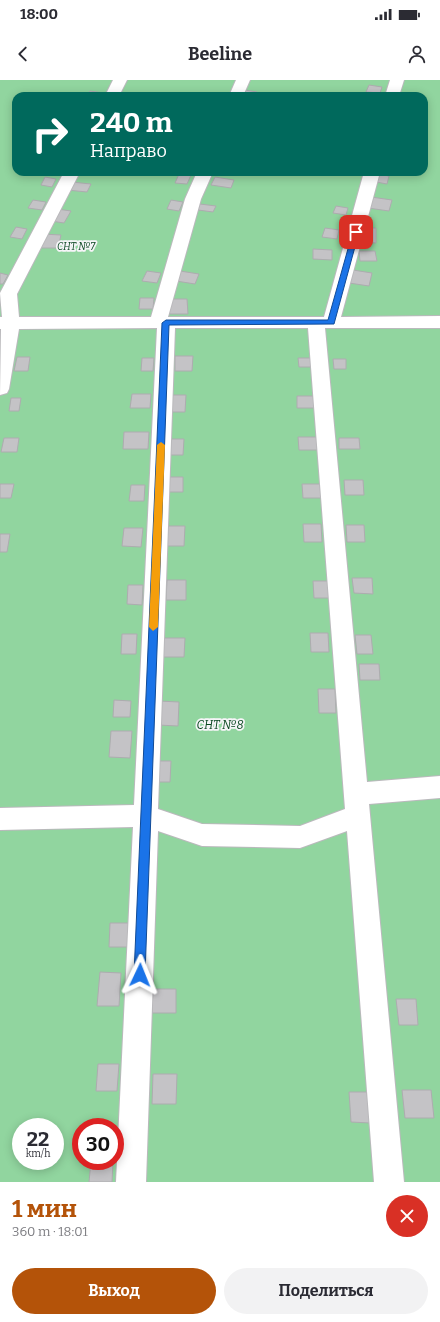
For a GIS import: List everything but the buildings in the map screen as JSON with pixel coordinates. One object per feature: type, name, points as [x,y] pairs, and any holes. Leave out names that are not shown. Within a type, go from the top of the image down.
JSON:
[{"type":"street","points":[[114,92],[120,80]]},
{"type":"street","points":[[238,92],[243,80]]},
{"type":"street","points":[[393,92],[397,80]]},
{"type":"street","points":[[0,389],[8,294],[70,176]]},
{"type":"street","points":[[131,1182],[146,816],[162,323],[194,199],[203,176]]},
{"type":"street","points":[[371,176],[324,322],[356,805],[389,1182]]},
{"type":"street","points":[[6,323],[440,322]]},
{"type":"street","points":[[0,819],[146,816],[202,835],[300,837],[356,805],[440,786]]},
{"type":"green space","name":"СНТ №8","points":[[0,80],[440,80],[440,1182],[0,1182]]},
{"type":"slow traffic","points":[[153,627],[161,445]]},
{"type":"route","points":[[140,975],[166,323],[331,322],[356,232]]},
{"type":"park label","name":"СНТ №7","points":[[76,247]]}]
